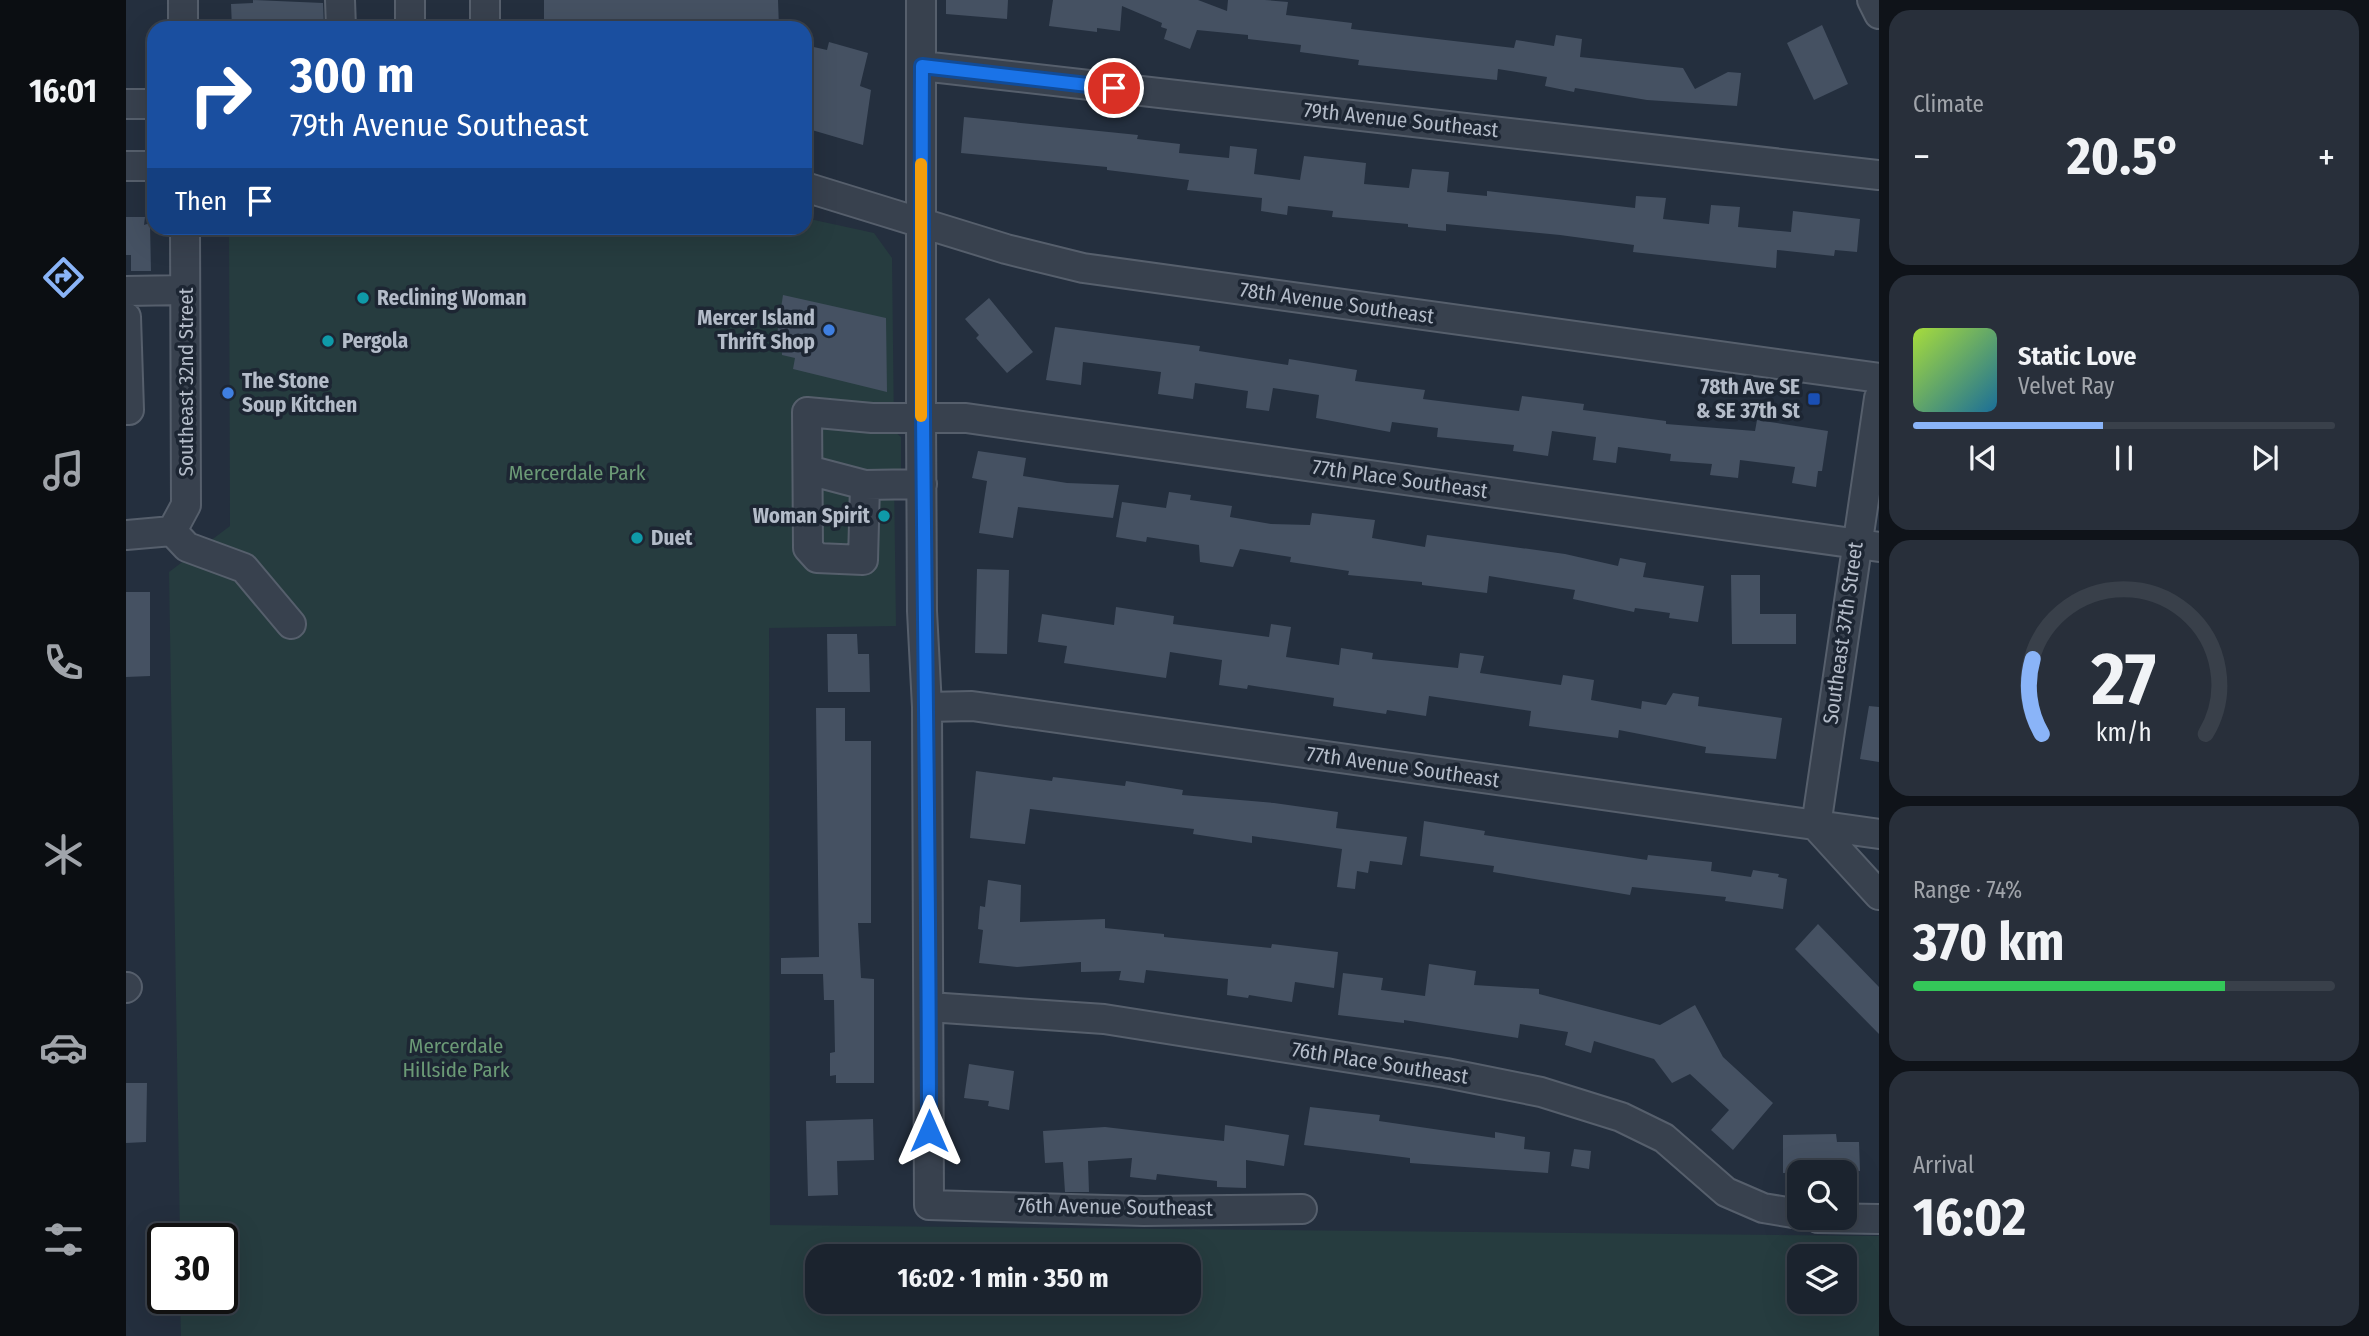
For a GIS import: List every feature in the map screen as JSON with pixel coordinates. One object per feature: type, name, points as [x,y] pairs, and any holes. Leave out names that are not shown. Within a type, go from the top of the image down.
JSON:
[{"type":"street","points":[[183,0],[183,21]]},
{"type":"street","points":[[340,0],[341,21]]},
{"type":"street","points":[[410,0],[411,21]]},
{"type":"street","points":[[485,0],[485,21]]},
{"type":"street","points":[[921,0],[922,611],[927,707],[929,1007]]},
{"type":"street","points":[[1872,0],[1879,14]]},
{"type":"street","name":"79th Avenue Southeast","points":[[922,66],[1879,175]]},
{"type":"street","points":[[126,104],[147,104]]},
{"type":"street","points":[[126,166],[147,166]]},
{"type":"street","name":"78th Avenue Southeast","points":[[812,189],[1083,268],[1879,378]]},
{"type":"street","name":"Southeast 32nd Street","points":[[172,531],[186,505],[185,235]]},
{"type":"street","points":[[126,291],[185,290]]},
{"type":"street","points":[[126,317],[129,410],[126,410]]},
{"type":"street","name":"Southeast 37th Street","points":[[1816,826],[1867,545],[1879,398]]},
{"type":"street","name":"77th Place Southeast","points":[[808,470],[807,412],[872,418],[966,418],[1867,545]]},
{"type":"street","points":[[865,485],[863,560],[817,558],[808,548],[808,470],[865,485],[922,484]]},
{"type":"street","points":[[126,535],[172,531],[187,547],[244,568],[291,624]]},
{"type":"street","name":"77th Avenue Southeast","points":[[927,707],[972,706],[1879,834]]},
{"type":"street","points":[[1816,826],[1879,895]]},
{"type":"street","name":"76th Avenue Southeast","points":[[929,1007],[929,1205],[1144,1211],[1302,1209]]},
{"type":"street","name":"76th Place Southeast","points":[[929,1007],[1104,1019],[1446,1073],[1541,1092],[1621,1117],[1664,1138],[1726,1192],[1763,1208],[1787,1212]]},
{"type":"street","points":[[1857,1219],[1879,1219]]},
{"type":"green space","points":[[812,220],[874,233],[892,258],[894,431],[901,437],[901,471],[894,476],[896,626],[769,628],[770,1225],[1879,1236],[1879,1336],[181,1336],[180,1314],[238,1314],[238,1223],[180,1223],[169,572],[230,526],[229,235],[812,235]]},
{"type":"building","points":[[253,0],[323,3],[324,21],[232,21],[231,4],[253,3]]},
{"type":"building","points":[[544,0],[778,0],[779,21],[544,21]]},
{"type":"building","points":[[946,0],[1008,0],[1007,19],[946,14]]},
{"type":"building","points":[[1053,0],[1198,0],[1227,11],[1228,0],[1265,0],[1288,2],[1286,15],[1352,23],[1351,29],[1514,48],[1516,40],[1554,46],[1556,35],[1582,39],[1580,57],[1683,68],[1695,89],[1728,72],[1741,73],[1737,106],[1647,100],[1575,88],[1574,92],[1545,86],[1547,77],[1498,69],[1497,80],[1358,65],[1359,60],[1300,52],[1301,45],[1248,39],[1248,35],[1197,30],[1190,49],[1164,39],[1167,29],[1161,27],[1162,23],[1122,6],[1120,31],[1097,28],[1097,32],[1049,26]]},
{"type":"building","points":[[1822,25],[1848,84],[1814,100],[1787,43]]},
{"type":"building","points":[[829,42],[868,53],[860,86],[871,90],[863,145],[812,130],[812,47],[827,50]]},
{"type":"building","points":[[964,117],[1138,135],[1137,139],[1180,144],[1179,153],[1229,158],[1230,146],[1257,149],[1254,174],[1300,180],[1304,156],[1366,163],[1364,184],[1409,188],[1412,169],[1449,172],[1447,192],[1487,196],[1487,191],[1635,208],[1636,196],[1666,198],[1663,219],[1709,224],[1711,205],[1740,207],[1738,227],[1791,232],[1793,211],[1860,219],[1857,252],[1835,250],[1834,256],[1777,250],[1776,268],[1633,252],[1634,245],[1560,235],[1446,224],[1446,231],[1408,227],[1408,224],[1332,217],[1333,211],[1288,206],[1287,215],[1261,211],[1262,198],[1187,190],[1189,180],[1107,170],[1107,167],[961,153]]},
{"type":"building","points":[[126,217],[145,217],[144,225],[147,224],[147,235],[150,235],[151,271],[131,271],[131,255],[126,255]]},
{"type":"building","name":"Mercer Island Thrift Shop","points":[[783,295],[886,318],[887,392],[793,369],[795,358],[782,355],[781,335],[777,334]]},
{"type":"building","points":[[989,298],[1033,352],[1007,373],[976,338],[979,335],[965,319]]},
{"type":"building","points":[[1055,327],[1200,346],[1199,351],[1288,365],[1289,359],[1357,370],[1355,381],[1425,390],[1423,399],[1519,411],[1522,396],[1584,404],[1583,410],[1666,421],[1666,424],[1755,431],[1757,420],[1828,431],[1822,471],[1818,471],[1816,487],[1792,483],[1795,467],[1740,460],[1738,478],[1710,475],[1712,464],[1670,461],[1671,454],[1618,447],[1616,463],[1593,460],[1596,437],[1552,431],[1548,456],[1513,451],[1514,445],[1437,437],[1438,428],[1392,422],[1390,432],[1316,418],[1319,395],[1273,388],[1269,411],[1246,408],[1248,391],[1195,383],[1193,399],[1158,394],[1161,372],[1083,362],[1081,385],[1046,380]]},
{"type":"building","points":[[978,451],[1026,458],[1023,476],[1067,483],[1119,485],[1113,518],[1018,507],[1013,538],[979,533],[987,481],[972,478]]},
{"type":"building","points":[[1169,492],[1191,495],[1190,500],[1232,506],[1230,517],[1271,524],[1310,525],[1312,513],[1375,520],[1372,538],[1425,547],[1427,535],[1565,554],[1618,566],[1620,558],[1646,563],[1643,577],[1704,586],[1698,622],[1669,618],[1670,613],[1635,608],[1634,612],[1573,599],[1575,590],[1489,576],[1487,593],[1422,585],[1422,582],[1348,575],[1349,571],[1290,562],[1291,557],[1240,549],[1233,567],[1200,562],[1199,545],[1147,537],[1146,542],[1116,537],[1122,502],[1166,508]]},
{"type":"building","points":[[977,569],[1009,570],[1007,654],[975,653]]},
{"type":"building","points":[[1731,575],[1760,575],[1760,614],[1796,614],[1796,644],[1732,644]]},
{"type":"building","points":[[126,592],[150,592],[150,676],[126,677]]},
{"type":"building","points":[[1116,607],[1174,616],[1173,624],[1269,637],[1271,624],[1291,627],[1286,657],[1339,665],[1341,648],[1373,653],[1372,659],[1458,668],[1460,653],[1484,656],[1480,673],[1561,685],[1563,675],[1594,680],[1591,700],[1641,709],[1642,701],[1666,705],[1673,693],[1699,697],[1698,706],[1782,718],[1776,759],[1705,753],[1706,747],[1619,730],[1618,738],[1529,726],[1531,711],[1429,696],[1426,716],[1387,710],[1386,714],[1333,706],[1334,698],[1248,685],[1247,689],[1219,685],[1222,660],[1170,652],[1166,678],[1064,663],[1067,646],[1038,642],[1042,614],[1114,625]]},
{"type":"building","points":[[827,634],[857,634],[858,654],[869,654],[870,692],[828,692]]},
{"type":"building","points":[[1869,706],[1879,707],[1879,762],[1860,759]]},
{"type":"building","points":[[816,708],[845,708],[845,741],[871,741],[871,923],[858,923],[861,978],[874,979],[874,1083],[836,1083],[836,1075],[830,1076],[830,1053],[835,1052],[834,1000],[824,1000],[823,974],[781,974],[781,958],[819,957]]},
{"type":"building","points":[[976,771],[1052,781],[1053,777],[1125,786],[1126,781],[1183,790],[1182,795],[1338,812],[1336,828],[1407,837],[1402,865],[1370,861],[1368,873],[1357,871],[1355,889],[1337,887],[1342,849],[1252,836],[1252,843],[1193,834],[1194,829],[1030,809],[1025,844],[970,838]]},
{"type":"building","points":[[1424,821],[1485,831],[1484,835],[1647,860],[1648,855],[1712,862],[1711,871],[1751,877],[1753,870],[1779,874],[1778,877],[1787,879],[1783,909],[1725,901],[1726,897],[1632,887],[1630,895],[1493,872],[1494,866],[1420,856]]},
{"type":"building","points":[[988,880],[1021,885],[1020,922],[1105,919],[1105,928],[1164,934],[1164,937],[1271,948],[1272,944],[1338,952],[1334,988],[1295,982],[1292,1002],[1249,995],[1248,998],[1227,995],[1228,979],[1146,970],[1144,983],[1119,980],[1121,971],[1081,972],[1081,962],[1017,967],[979,963],[983,930],[978,929],[980,906],[985,907]]},
{"type":"building","points":[[1818,924],[1879,987],[1879,1034],[1795,949]]},
{"type":"building","points":[[1429,964],[1476,971],[1474,985],[1539,989],[1539,994],[1660,1025],[1695,1005],[1723,1057],[1773,1103],[1733,1150],[1711,1130],[1729,1110],[1690,1074],[1672,1083],[1654,1059],[1594,1041],[1591,1053],[1565,1045],[1568,1032],[1520,1024],[1518,1038],[1404,1020],[1404,1023],[1338,1015],[1343,973],[1383,978],[1381,990],[1425,996]]},
{"type":"building","points":[[969,1064],[1014,1071],[1009,1110],[988,1106],[989,1101],[964,1098]]},
{"type":"building","points":[[126,1083],[147,1083],[146,1142],[126,1143]]},
{"type":"building","points":[[1310,1107],[1380,1115],[1379,1121],[1495,1138],[1495,1132],[1525,1137],[1524,1149],[1550,1152],[1548,1173],[1410,1163],[1410,1158],[1304,1145]]},
{"type":"building","points":[[873,1119],[874,1160],[837,1161],[838,1195],[808,1196],[806,1121]]},
{"type":"building","points":[[1225,1125],[1289,1135],[1284,1166],[1246,1160],[1246,1188],[1217,1187],[1217,1181],[1157,1174],[1156,1180],[1130,1177],[1132,1158],[1088,1161],[1089,1192],[1065,1192],[1063,1162],[1045,1163],[1043,1131],[1105,1127],[1224,1141]]},
{"type":"building","points":[[1836,1134],[1837,1142],[1859,1142],[1860,1171],[1857,1171],[1857,1160],[1787,1160],[1787,1173],[1783,1173],[1783,1135]]},
{"type":"building","points":[[1574,1149],[1591,1151],[1589,1169],[1571,1166]]},
{"type":"slow traffic","points":[[921,164],[921,416]]},
{"type":"place","name":"Reclining Woman","points":[[363,298]]},
{"type":"place","name":"Mercer Island Thrift Shop","points":[[829,330]]},
{"type":"place","name":"Pergola","points":[[328,341]]},
{"type":"place","name":"The Stone Soup Kitchen","points":[[228,393]]},
{"type":"place","name":"78th Ave SE & SE 37th St","points":[[1814,399]]},
{"type":"place","name":"Woman Spirit","points":[[884,516]]},
{"type":"place","name":"Duet","points":[[637,538]]},
{"type":"route","points":[[929,1131],[927,707],[922,611],[922,66],[1114,88]]},
{"type":"park label","name":"Mercerdale Park","points":[[577,473]]},
{"type":"park label","name":"Mercerdale Hillside Park","points":[[456,1058]]}]
